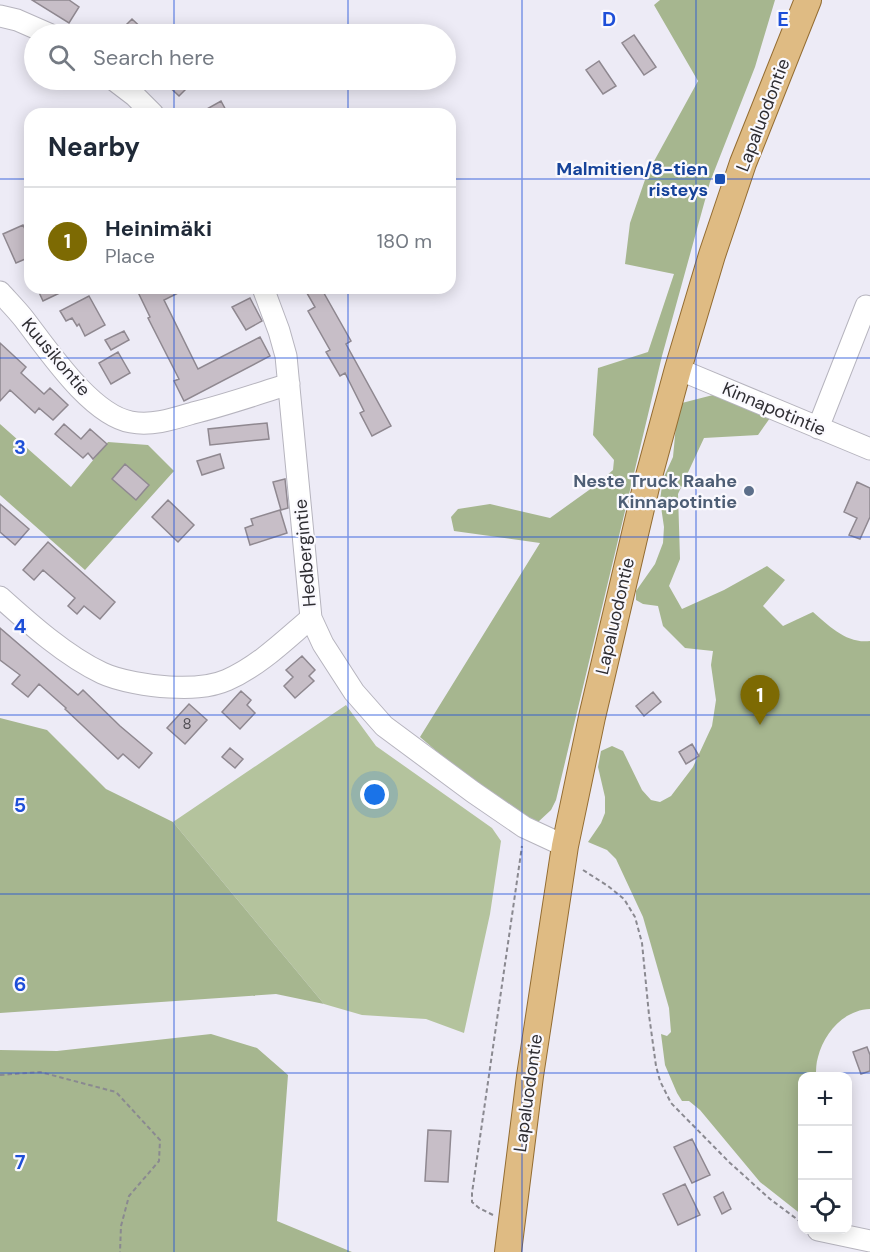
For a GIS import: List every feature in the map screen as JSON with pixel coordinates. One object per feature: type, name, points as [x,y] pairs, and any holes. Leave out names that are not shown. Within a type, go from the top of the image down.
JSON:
[{"type":"main road","name":"Lapaluodontie","points":[[508,1252],[530,1076],[564,853],[592,717],[646,487],[712,255],[743,163],[808,0]]},
{"type":"street","points":[[0,16],[26,24]]},
{"type":"street","points":[[127,90],[147,108]]},
{"type":"street","name":"Kuusikontie","points":[[0,292],[22,316],[64,372],[89,397],[115,417],[130,422],[156,423],[289,384]]},
{"type":"street","name":"Hedbergintie","points":[[265,294],[286,356],[311,618],[323,644],[354,692],[384,726],[473,792],[564,853]]},
{"type":"street","points":[[818,428],[866,306],[870,308]]},
{"type":"street","name":"Kinnapotintie","points":[[678,369],[870,449]]},
{"type":"street","points":[[0,597],[77,660],[104,675],[160,687],[210,686],[226,681],[250,668],[311,618]]},
{"type":"street","points":[[837,1234],[870,1241]]},
{"type":"path","points":[[511,1226],[478,1208],[472,1202],[472,1193],[525,826]]},
{"type":"path","points":[[564,853],[624,899],[635,917],[642,943],[657,1066],[660,1081],[671,1103],[730,1163],[798,1220]]},
{"type":"path","points":[[0,1075],[40,1072],[116,1092],[160,1140],[159,1161],[129,1196],[121,1226],[120,1252]]},
{"type":"green space","points":[[660,0],[775,0],[755,67],[710,182],[662,356],[556,800],[551,810],[537,823],[505,810],[420,737],[540,543],[454,531],[451,517],[458,509],[490,504],[550,518],[613,470],[614,460],[593,435],[598,368],[648,352],[674,274],[625,264],[630,223],[647,174],[698,81],[654,5]]},
{"type":"green space","points":[[713,395],[770,418],[758,435],[704,438],[678,494],[680,559],[669,586],[682,609],[724,590],[767,566],[785,580],[763,606],[783,626],[813,612],[846,637],[870,641],[870,1009],[861,1010],[836,1024],[821,1048],[816,1072],[798,1072],[798,1212],[760,1182],[700,1110],[689,1101],[682,1101],[677,1093],[665,1065],[661,1034],[667,1036],[671,1032],[669,1008],[643,917],[616,859],[607,850],[588,842],[605,813],[605,797],[598,767],[601,751],[612,746],[623,751],[642,790],[651,800],[660,802],[671,796],[693,767],[712,726],[716,700],[711,665],[713,651],[685,648],[663,626],[658,606],[643,604],[636,600],[636,591],[655,564],[663,543],[664,527],[660,500],[663,479],[673,457],[678,404]]},
{"type":"green space","points":[[0,424],[71,487],[108,442],[148,445],[174,471],[85,570],[0,495]]},
{"type":"green space","points":[[346,705],[376,746],[492,828],[501,841],[490,914],[464,1033],[426,1019],[362,1015],[324,1004],[173,822]]},
{"type":"green space","points":[[0,718],[47,730],[106,789],[173,822],[324,1004],[276,994],[0,1013]]},
{"type":"green space","points":[[211,1034],[257,1048],[288,1075],[277,1221],[352,1252],[0,1252],[0,1050],[57,1051]]},
{"type":"building","points":[[32,0],[69,0],[79,7],[69,23]]},
{"type":"building","points":[[132,19],[137,24],[127,24]]},
{"type":"building","points":[[634,35],[656,67],[644,75],[622,43]]},
{"type":"building","points":[[599,61],[616,86],[603,94],[586,70]]},
{"type":"building","points":[[173,90],[185,90],[179,96]]},
{"type":"building","points":[[221,101],[225,108],[209,108]]},
{"type":"building","points":[[23,225],[24,260],[16,263],[3,234]]},
{"type":"building","points":[[40,294],[58,294],[43,301]]},
{"type":"building","points":[[139,294],[176,294],[164,300],[198,369],[260,337],[270,356],[184,401],[174,381],[179,379],[148,318],[150,317]]},
{"type":"building","points":[[307,294],[324,294],[351,341],[346,344],[391,426],[372,436],[360,413],[364,411],[345,373],[340,376],[326,352],[330,350],[308,311],[315,307]]},
{"type":"building","points":[[89,296],[105,325],[85,336],[79,324],[77,326],[72,318],[66,321],[60,311]]},
{"type":"building","points":[[250,298],[262,321],[246,330],[232,307]]},
{"type":"building","points":[[124,331],[129,340],[111,350],[105,340]]},
{"type":"building","points":[[0,343],[26,367],[21,373],[44,394],[50,388],[68,405],[53,420],[39,408],[35,413],[10,390],[0,401]]},
{"type":"building","points":[[118,352],[130,373],[111,384],[99,363]]},
{"type":"building","points":[[267,423],[269,439],[210,445],[208,429]]},
{"type":"building","points":[[64,424],[81,439],[90,429],[107,444],[93,459],[88,453],[83,458],[55,434]]},
{"type":"building","points":[[220,454],[224,468],[202,475],[197,461]]},
{"type":"building","points":[[125,464],[149,485],[136,500],[112,479]]},
{"type":"building","points":[[285,479],[288,508],[281,510],[273,482]]},
{"type":"building","points":[[857,482],[870,488],[870,517],[860,539],[849,535],[857,518],[844,512]]},
{"type":"building","points":[[168,500],[194,525],[178,542],[152,517]]},
{"type":"building","points":[[0,504],[29,529],[15,545],[0,532]]},
{"type":"building","points":[[280,510],[287,533],[250,545],[245,528],[253,525],[251,519]]},
{"type":"building","points":[[48,542],[115,602],[100,619],[84,606],[77,614],[68,606],[75,598],[43,570],[34,580],[23,570]]},
{"type":"building","points":[[0,628],[78,695],[83,690],[152,753],[139,768],[123,754],[118,759],[39,684],[28,697],[12,684],[20,675],[0,660]]},
{"type":"building","points":[[302,656],[315,670],[309,676],[314,681],[295,698],[284,686],[293,677],[286,670]]},
{"type":"building","points":[[241,691],[251,700],[247,705],[255,713],[240,729],[222,712]]},
{"type":"building","points":[[653,692],[661,702],[644,716],[636,706]]},
{"type":"building","points":[[189,704],[207,720],[185,744],[167,728]]},
{"type":"building","points":[[692,744],[699,756],[686,764],[679,752]]},
{"type":"building","points":[[230,748],[243,759],[235,768],[222,757]]},
{"type":"building","points":[[867,1047],[870,1055],[870,1071],[861,1074],[853,1052]]},
{"type":"building","points":[[428,1130],[451,1131],[448,1182],[425,1181]]},
{"type":"building","points":[[692,1139],[710,1175],[692,1183],[674,1147]]},
{"type":"building","points":[[685,1184],[700,1215],[678,1225],[663,1194]]},
{"type":"building","points":[[723,1192],[731,1209],[722,1214],[714,1197]]},
{"type":"place","name":"Malmitien/8-tien risteys","points":[[720,179]]},
{"type":"place","name":"Neste Truck Raahe Kinnapotintie","points":[[749,491]]},
{"type":"place","name":"Heinimäki","points":[[760,725]]}]
